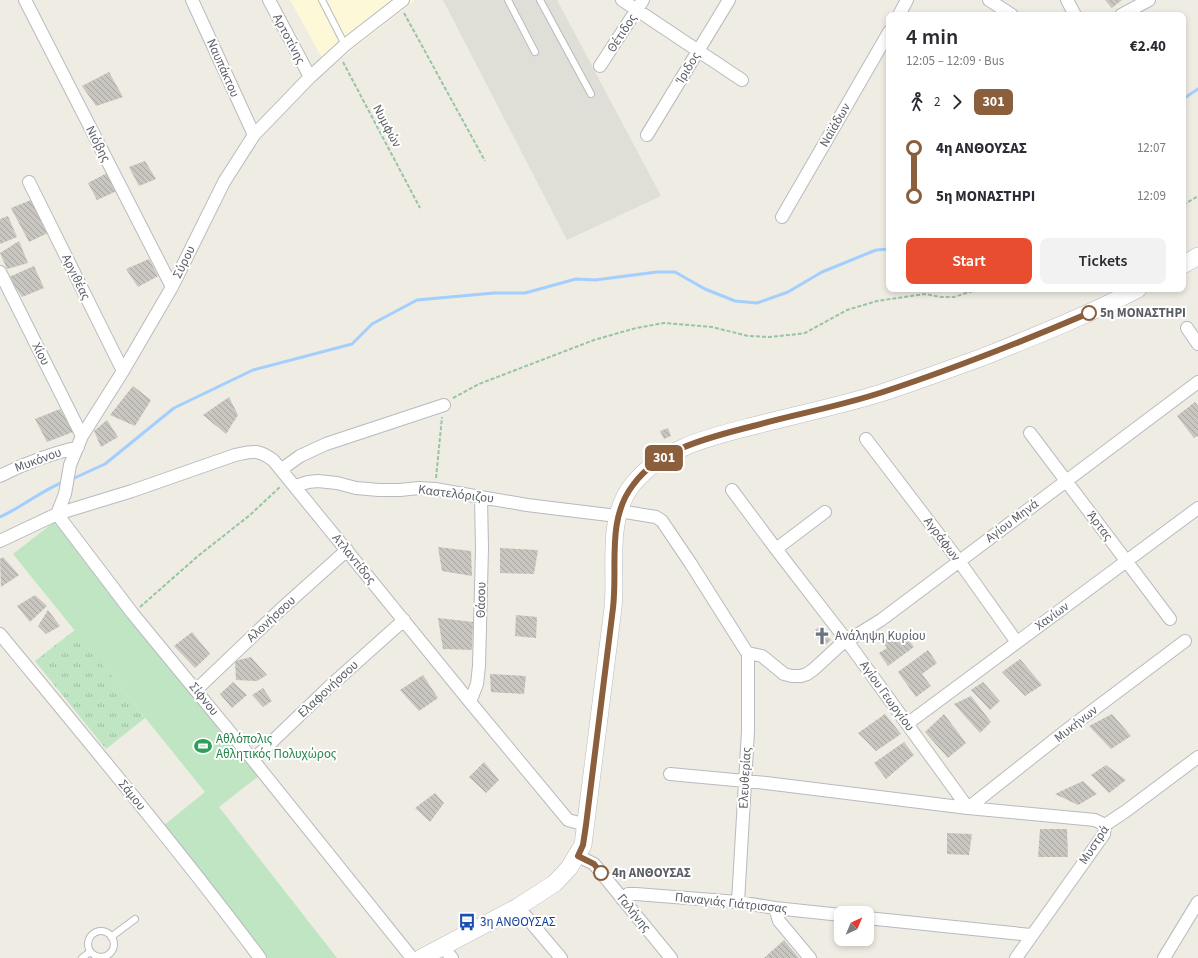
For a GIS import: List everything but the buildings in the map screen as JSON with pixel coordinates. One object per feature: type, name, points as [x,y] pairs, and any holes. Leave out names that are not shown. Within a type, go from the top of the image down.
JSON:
[{"type":"street","name":"Νιόβης","points":[[25,0],[172,287]]},
{"type":"street","name":"Ναυπάκτου","points":[[192,0],[254,135]]},
{"type":"street","name":"Αρτοτίνης","points":[[269,0],[310,77]]},
{"type":"street","points":[[622,0],[640,5],[698,51],[742,80]]},
{"type":"street","name":"Ίριδος","points":[[647,135],[729,0]]},
{"type":"street","points":[[901,12],[908,0]]},
{"type":"street","points":[[989,0],[1007,12]]},
{"type":"street","points":[[1067,0],[1073,12]]},
{"type":"street","points":[[1127,12],[1149,0]]},
{"type":"street","name":"Σύρου","points":[[57,514],[65,494],[70,465],[80,441],[172,287],[224,182],[254,135],[310,77],[341,49],[401,2]]},
{"type":"street","name":"Θέτιδος","points":[[600,66],[640,5]]},
{"type":"street","name":"Ναϊάδων","points":[[782,217],[886,37]]},
{"type":"street","name":"Αργιθέας","points":[[29,182],[123,371]]},
{"type":"street","points":[[1186,263],[1198,256]]},
{"type":"street","name":"Χίου","points":[[0,272],[80,441]]},
{"type":"street","points":[[421,958],[447,952],[555,883],[578,856],[583,845],[586,825],[614,599],[615,530],[618,513],[626,495],[633,484],[643,474],[663,458],[689,445],[736,431],[881,393],[922,379],[1015,344],[1089,313],[1132,292]]},
{"type":"street","points":[[1187,328],[1198,344]]},
{"type":"street","name":"Αγίου Μηνά","points":[[748,654],[762,656],[784,674],[792,676],[804,675],[809,672],[847,641],[871,628],[1198,382]]},
{"type":"street","points":[[289,478],[300,456],[326,444],[444,405]]},
{"type":"street","name":"Άρτας","points":[[1030,433],[1170,618]]},
{"type":"street","name":"Αγράφων","points":[[866,439],[959,561],[1016,642]]},
{"type":"street","name":"Μυκόνου","points":[[0,476],[22,465],[56,453],[80,441]]},
{"type":"street","name":"Ατλαντίδος","points":[[57,514],[132,491],[235,455],[250,452],[262,452],[274,460],[289,478],[470,702],[568,820],[586,825]]},
{"type":"street","name":"Καστελόριζου","points":[[289,478],[308,482],[318,481],[337,483],[356,488],[379,490],[419,488],[435,489],[527,505],[656,517],[662,521],[691,564],[748,654]]},
{"type":"street","name":"Αγίου Γεωργίου","points":[[732,490],[847,641],[968,808]]},
{"type":"street","name":"Θάσου","points":[[470,702],[477,684],[479,666],[482,548],[481,496]]},
{"type":"street","name":"Χανίων","points":[[907,724],[1198,508]]},
{"type":"street","points":[[776,549],[826,512]]},
{"type":"street","points":[[0,541],[57,514]]},
{"type":"street","name":"Σίφνου","points":[[57,514],[133,614],[253,760],[412,958]]},
{"type":"street","name":"Αλονήσσου","points":[[196,690],[280,610],[347,550]]},
{"type":"street","name":"Ελαφονήσσου","points":[[253,760],[329,687],[404,620]]},
{"type":"street","name":"Σάμου","points":[[0,634],[78,728],[211,894],[260,958]]},
{"type":"street","name":"Μυκήνων","points":[[968,808],[1068,729],[1185,641]]},
{"type":"street","name":"Ελευθερίας","points":[[738,902],[748,715],[748,654]]},
{"type":"street","name":"Μυστρά","points":[[1016,958],[1104,834],[1104,825],[1126,811],[1198,757]]},
{"type":"street","points":[[670,774],[744,781],[968,808],[1095,820],[1104,825]]},
{"type":"street","name":"Γαλήνης","points":[[578,856],[594,864],[671,958]]},
{"type":"street","name":"Παναγιάς Γιάτρισσας","points":[[622,899],[628,894],[636,894],[738,902],[775,908],[834,914]]},
{"type":"street","points":[[1164,958],[1198,902]]},
{"type":"street","points":[[518,907],[560,958]]},
{"type":"street","points":[[775,908],[779,921],[810,958]]},
{"type":"street","points":[[874,919],[1031,935]]},
{"type":"lane","points":[[322,0],[341,49]]},
{"type":"lane","points":[[508,0],[535,52]]},
{"type":"lane","points":[[540,0],[591,94]]},
{"type":"lane","points":[[111,937],[135,919]]},
{"type":"lane","points":[[103,931],[111,937],[113,946],[110,956],[99,957],[90,952],[88,948],[89,936],[95,932],[103,931]]},
{"type":"lane","points":[[82,958],[90,952]]},
{"type":"path","points":[[401,2],[485,161]]},
{"type":"path","name":"Νυμφών","points":[[341,49],[420,208]]},
{"type":"path","points":[[1186,204],[1198,196]]},
{"type":"path","points":[[435,489],[444,405],[454,397],[479,384],[594,340],[664,322],[712,327],[748,336],[770,337],[805,333],[847,310],[877,301],[925,294],[941,298],[954,297],[970,292]]},
{"type":"path","points":[[133,614],[198,556],[250,515],[289,478]]},
{"type":"shaded area","points":[[290,0],[415,0],[328,69]]},
{"type":"shaded area","points":[[443,0],[557,0],[661,196],[567,240]]},
{"type":"green space","name":"Αθλόπολις Αθλητικός Πολυχώρος","points":[[54,522],[58,525],[260,775],[219,807],[337,958],[266,958],[163,826],[205,792],[13,554]]},
{"type":"green space","points":[[75,630],[145,718],[106,749],[35,661]]},
{"type":"waterway","points":[[1186,97],[1198,89]]},
{"type":"waterway","points":[[70,480],[105,464],[174,408],[253,370],[352,344],[372,324],[417,300],[494,293],[525,293],[576,279],[595,280],[657,272],[675,272],[705,289],[735,301],[757,303],[788,292],[822,272],[876,250],[886,249]]},
{"type":"waterway","points":[[0,517],[63,482]]},
{"type":"bus line","name":"301","points":[[601,873],[594,864],[578,856],[583,845],[586,825],[613,608],[615,589],[616,522],[621,505],[633,484],[663,458],[702,440],[881,393],[1015,344],[1089,313]]},
{"type":"place","name":"5η ΜΟΝΑΣΤΗΡΙ","points":[[1089,313]]},
{"type":"place","name":"Ανάληψη Κυρίου","points":[[822,636]]},
{"type":"place","name":"Αθλόπολις Αθλητικός Πολυχώρος","points":[[203,746]]},
{"type":"place","name":"4η ΑΝΘΟΥΣΑΣ","points":[[601,873]]},
{"type":"place","name":"3η ΑΝΘΟΥΣΑΣ","points":[[467,922]]}]
